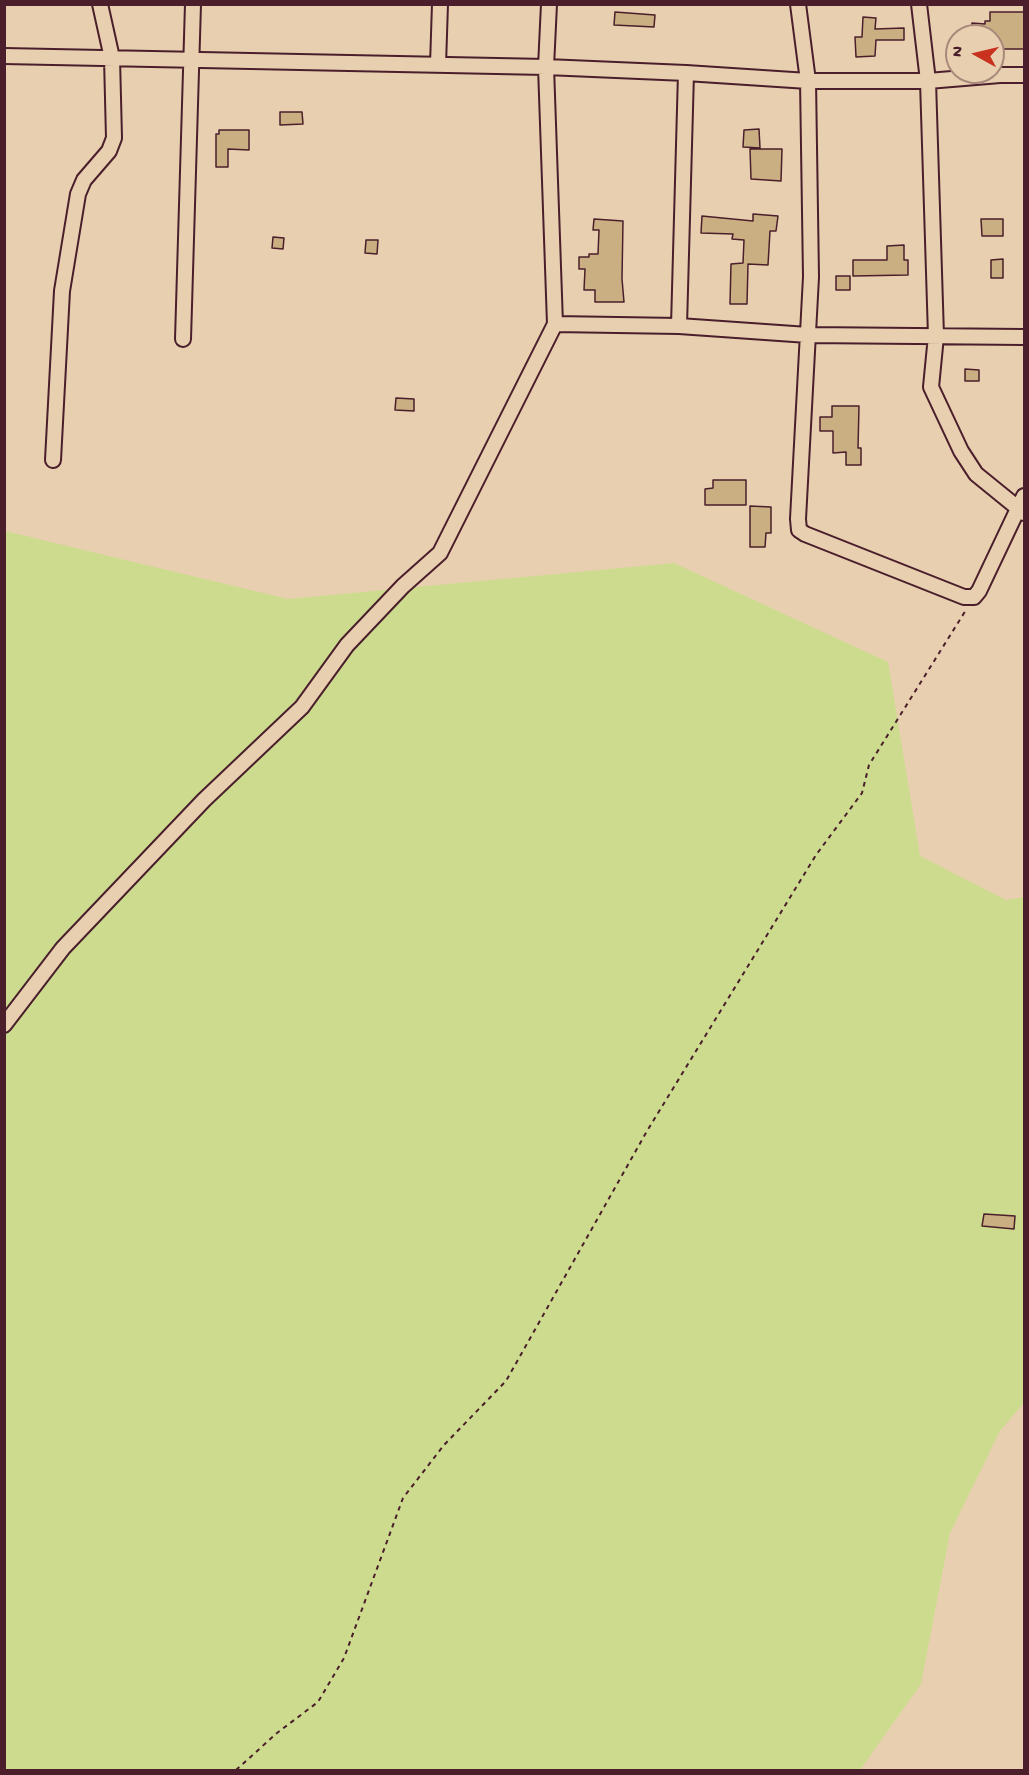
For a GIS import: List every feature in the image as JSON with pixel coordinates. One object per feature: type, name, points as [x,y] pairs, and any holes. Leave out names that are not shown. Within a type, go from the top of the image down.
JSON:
[{"type":"street","points":[[53,460],[62,291],[78,194],[84,180],[109,151],[114,138],[112,58],[100,4]]},
{"type":"street","points":[[183,339],[193,4]]},
{"type":"street","points":[[438,65],[440,4]]},
{"type":"street","points":[[4,1024],[63,948],[204,800],[302,707],[347,645],[403,586],[440,553],[555,324],[546,67],[549,4]]},
{"type":"street","points":[[798,4],[808,81],[811,285],[799,530],[964,597],[974,597],[1023,506],[976,474],[961,451],[931,387],[936,336],[928,81],[920,4]]},
{"type":"street","points":[[4,56],[546,67],[808,81],[928,81],[1024,75]]},
{"type":"street","points":[[680,326],[686,73]]},
{"type":"street","points":[[555,324],[680,326],[808,335],[1024,337]]},
{"type":"path","points":[[236,1770],[277,1733],[318,1702],[344,1658],[403,1498],[444,1445],[506,1381],[647,1131],[816,855],[862,793],[869,765],[974,597]]},
{"type":"green space","points":[[5,531],[288,599],[674,563],[888,662],[920,856],[1006,900],[1024,897],[1024,1403],[1000,1431],[950,1533],[921,1684],[860,1770],[5,1770]]},
{"type":"building","points":[[615,12],[655,15],[654,27],[614,25]]},
{"type":"building","points":[[990,12],[1024,12],[1024,49],[1005,49],[1005,24],[985,24],[985,21],[990,21]]},
{"type":"building","points":[[863,17],[876,18],[875,29],[904,28],[904,40],[876,40],[875,56],[856,57],[855,37],[862,37]]},
{"type":"building","points":[[280,112],[302,112],[303,124],[280,125]]},
{"type":"building","points":[[759,129],[760,148],[743,147],[744,130]]},
{"type":"building","points":[[219,130],[249,130],[249,150],[228,149],[228,167],[216,167],[216,134],[219,134]]},
{"type":"building","points":[[750,149],[782,149],[781,181],[751,179]]},
{"type":"building","points":[[753,214],[778,216],[776,231],[770,231],[768,265],[748,264],[747,304],[730,304],[731,264],[743,263],[744,240],[732,239],[733,234],[701,233],[702,216],[753,221]]},
{"type":"building","points":[[594,219],[623,221],[624,302],[595,302],[595,290],[584,290],[585,269],[579,269],[579,257],[598,254],[599,230],[593,230]]},
{"type":"building","points":[[981,219],[1003,219],[1003,236],[982,236]]},
{"type":"building","points":[[273,237],[284,238],[283,249],[272,248]]},
{"type":"building","points":[[366,240],[378,240],[377,254],[365,253]]},
{"type":"building","points":[[904,245],[904,260],[908,260],[908,275],[853,276],[853,260],[887,260],[887,246]]},
{"type":"building","points":[[1003,259],[1003,278],[991,278],[991,260]]},
{"type":"building","points":[[836,276],[850,276],[850,290],[836,290]]},
{"type":"building","points":[[965,369],[979,370],[979,381],[965,381]]},
{"type":"building","points":[[396,398],[414,399],[414,411],[395,410]]},
{"type":"building","points":[[832,406],[859,406],[858,448],[861,448],[861,465],[846,465],[846,452],[833,453],[833,431],[820,431],[820,417],[832,417]]},
{"type":"building","points":[[713,480],[746,480],[746,505],[705,505],[705,489],[713,488]]},
{"type":"building","points":[[750,506],[771,507],[771,533],[766,533],[765,547],[750,547]]},
{"type":"building","points":[[984,1214],[1015,1216],[1014,1229],[982,1226]]}]
